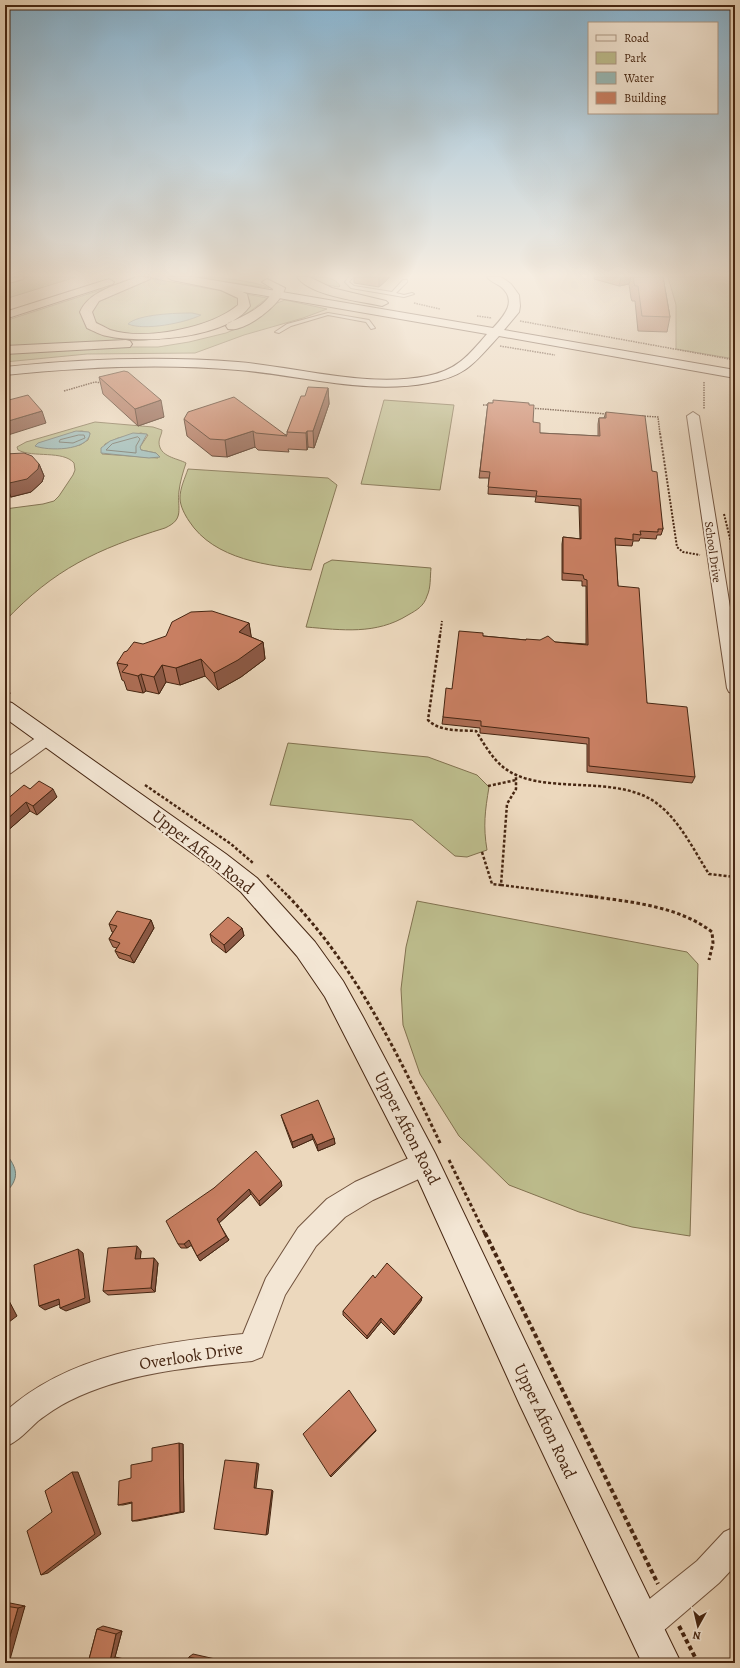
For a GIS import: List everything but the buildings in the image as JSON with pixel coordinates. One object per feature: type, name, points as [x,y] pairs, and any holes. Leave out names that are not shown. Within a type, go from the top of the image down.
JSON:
[{"type":"street","points":[[5,364],[97,355],[191,355],[250,358],[365,373],[397,374],[432,368],[450,361],[459,355]]},
{"type":"street","points":[[5,371],[83,365],[184,363],[257,368],[381,382],[416,381],[444,376],[464,367],[472,355]]},
{"type":"street","points":[[640,355],[735,374]]},
{"type":"street","points":[[669,355],[735,366]]},
{"type":"street","name":"School Drive","points":[[693,416],[735,688]]},
{"type":"street","name":"Upper Afton Road","points":[[5,708],[46,739],[218,860],[249,885],[306,949],[334,989],[354,1024],[425,1163],[531,1392],[662,1663]]},
{"type":"street","points":[[5,768],[46,739]]},
{"type":"street","name":"Overlook Drive","points":[[5,1432],[17,1418],[56,1391],[96,1373],[190,1353],[252,1347],[275,1287],[307,1238],[336,1208],[364,1191],[425,1163]]},
{"type":"street","points":[[644,1625],[708,1572],[735,1543]]},
{"type":"path","points":[[707,355],[735,360]]},
{"type":"path","points":[[64,391],[95,382],[106,383]]},
{"type":"path","points":[[483,405],[490,405]]},
{"type":"path","points":[[526,408],[609,414]]},
{"type":"path","points":[[637,416],[658,417],[677,547],[688,554],[735,558]]},
{"type":"path","points":[[442,620],[428,720],[434,726],[476,731],[496,762],[516,778]]},
{"type":"path","points":[[501,885],[507,804],[516,789],[516,778]]},
{"type":"path","points":[[488,786],[516,778],[621,789],[640,794],[655,802],[674,820],[709,874],[735,877]]},
{"type":"path","points":[[482,852],[492,884],[623,901],[655,908],[705,925],[712,932],[713,938],[709,960]]},
{"type":"green space","points":[[5,355],[78,355],[5,362]]},
{"type":"green space","points":[[710,355],[735,355],[735,359]]},
{"type":"green space","points":[[384,400],[454,405],[440,490],[361,484]]},
{"type":"green space","points":[[95,422],[153,427],[162,430],[159,442],[162,451],[169,456],[186,463],[179,488],[179,513],[178,517],[171,525],[118,544],[78,563],[41,587],[5,621],[5,509],[54,501],[59,496],[75,470],[74,463],[69,459],[55,455],[32,454],[18,450],[17,447],[26,442]],"holes":[[[82,431],[90,433],[88,440],[80,445],[65,448],[73,432]],[[141,433],[148,435],[140,447],[141,450],[156,453],[158,458],[102,454],[105,444],[118,438]]]},
{"type":"green space","points":[[188,469],[328,478],[337,485],[311,570],[278,566],[244,559],[213,545],[200,534],[189,521],[180,501],[183,483]]},
{"type":"green space","points":[[332,560],[431,568],[430,586],[426,599],[422,605],[411,613],[384,626],[358,630],[306,627],[324,564]]},
{"type":"green space","points":[[288,743],[428,757],[477,775],[489,787],[485,818],[487,850],[467,857],[455,856],[412,820],[270,805]]},
{"type":"green space","points":[[417,901],[687,952],[698,964],[690,1236],[632,1227],[579,1212],[509,1185],[459,1136],[420,1074],[403,1025],[401,989],[406,947]]},
{"type":"water","points":[[76,431],[89,432],[90,434],[87,440],[75,447],[49,449],[35,446],[38,443]]},
{"type":"water","points":[[133,433],[147,434],[140,447],[141,450],[156,453],[160,457],[149,458],[101,453],[101,448],[110,441]]},
{"type":"water","points":[[5,1153],[13,1164],[16,1173],[13,1183],[5,1193]]}]
